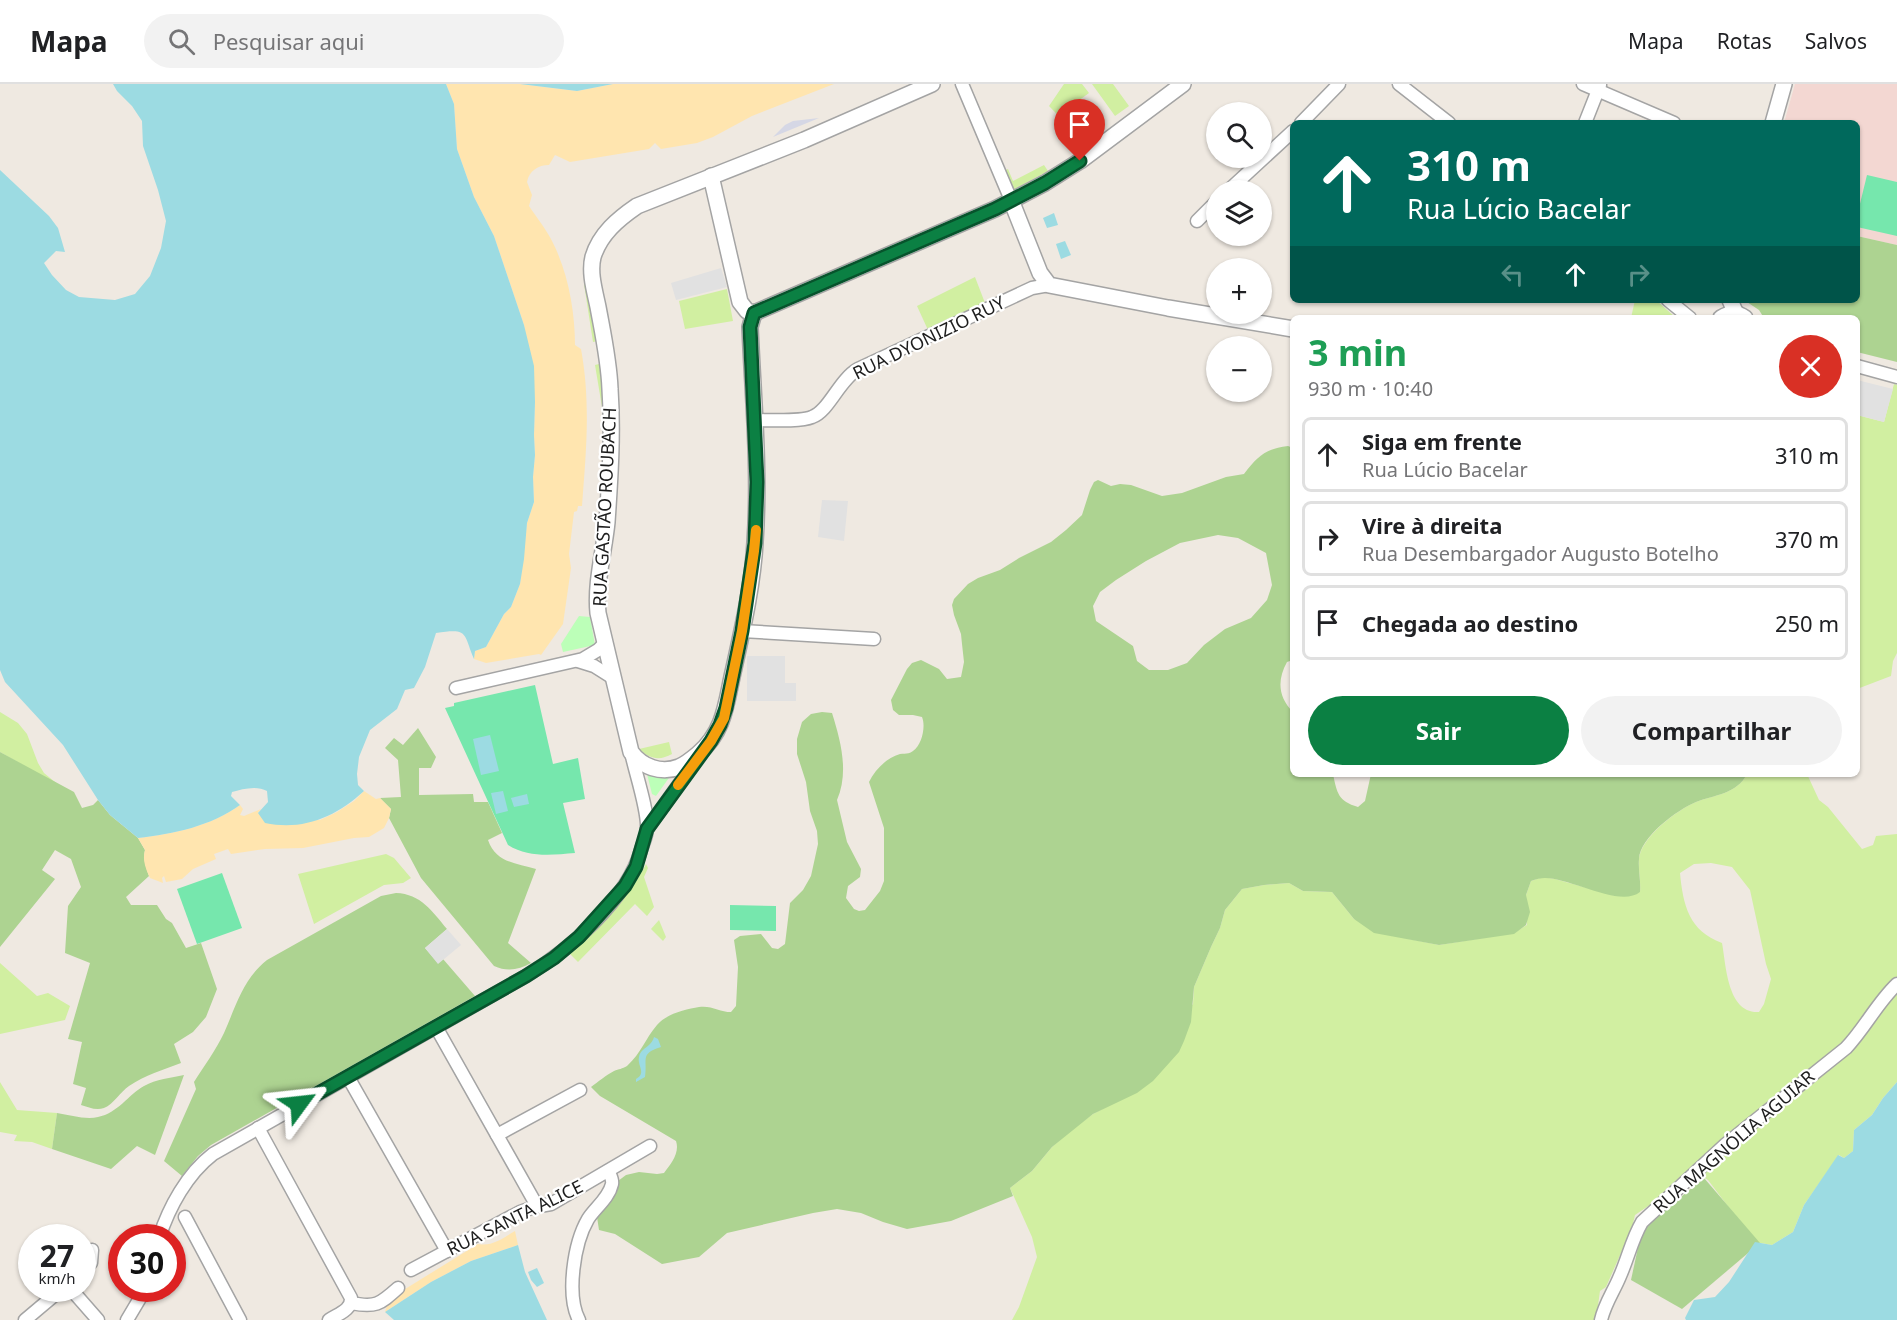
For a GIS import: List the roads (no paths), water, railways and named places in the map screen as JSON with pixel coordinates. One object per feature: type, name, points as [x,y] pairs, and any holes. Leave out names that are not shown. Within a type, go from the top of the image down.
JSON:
[{"type":"street","name":"RUA GASTÃO ROUBACH","points":[[647,829],[598,613],[597,594],[607,521],[610,476],[611,390],[592,275],[593,259],[605,234],[614,223],[637,206],[804,140],[932,84]]},
{"type":"street","points":[[962,84],[1040,273],[1049,285],[1290,328]]},
{"type":"street","points":[[711,176],[740,302],[747,311],[754,313],[1011,201],[1045,183],[1080,161],[1183,84]]},
{"type":"street","points":[[1304,120],[1339,84]]},
{"type":"street","points":[[1399,84],[1445,120]]},
{"type":"street","points":[[1583,84],[1599,87],[1668,120]]},
{"type":"street","points":[[1774,120],[1784,84]]},
{"type":"street","points":[[1586,120],[1599,87]]},
{"type":"street","points":[[1240,180],[1290,134]]},
{"type":"street","points":[[1197,221],[1206,212]]},
{"type":"street","name":"RUA DYONIZIO RUY","points":[[754,420],[812,417],[820,412],[846,378],[858,369],[1032,288],[1049,285]]},
{"type":"street","points":[[1672,303],[1686,315]]},
{"type":"street","points":[[631,752],[645,765],[664,770],[682,766],[711,741],[724,718],[742,631],[755,541],[757,482],[750,327],[754,313]]},
{"type":"street","points":[[1860,367],[1897,377]]},
{"type":"street","points":[[742,631],[874,639]]},
{"type":"street","points":[[456,688],[578,661],[594,654],[605,643]]},
{"type":"street","points":[[578,661],[594,666],[613,678]]},
{"type":"street","points":[[165,1224],[187,1182],[199,1166],[221,1149],[533,972],[579,937],[625,886],[636,867],[647,829],[704,748]]},
{"type":"street","name":"RUA MAGNÓLIA AGUIAR","points":[[1601,1320],[1604,1306],[1620,1277],[1642,1222],[1726,1144],[1846,1048],[1876,1007],[1897,984]]},
{"type":"street","points":[[436,1027],[537,1206]]},
{"type":"street","points":[[348,1077],[447,1251]]},
{"type":"street","points":[[497,1135],[580,1090]]},
{"type":"street","points":[[258,1128],[350,1293],[351,1304],[329,1320]]},
{"type":"street","name":"RUA SANTA ALICE","points":[[411,1270],[510,1217],[537,1206],[551,1204],[650,1146]]},
{"type":"street","points":[[579,1320],[572,1299],[578,1248],[587,1221],[612,1185],[608,1171]]},
{"type":"street","points":[[184,1217],[240,1320]]},
{"type":"street","points":[[351,1304],[372,1306],[380,1303],[398,1288]]},
{"type":"street","points":[[25,1320],[46,1302]]},
{"type":"street","points":[[82,1302],[98,1320]]},
{"type":"street","points":[[127,1320],[138,1302]]},
{"type":"water","points":[[113,84],[446,84],[454,104],[457,149],[474,197],[494,236],[524,325],[534,366],[534,502],[527,523],[520,584],[511,607],[504,614],[486,647],[475,651],[474,659],[463,634],[454,631],[436,633],[425,667],[414,688],[405,690],[397,709],[370,730],[359,757],[357,774],[358,785],[364,791],[342,808],[318,820],[293,825],[265,823],[258,813],[268,802],[267,791],[250,788],[232,792],[231,796],[240,805],[204,824],[138,838],[110,815],[63,745],[5,682],[0,670],[0,170],[49,216],[58,228],[65,252],[56,251],[44,263],[66,290],[79,297],[115,300],[135,294],[150,276],[161,248],[166,221],[143,146],[142,121]]},
{"type":"water","points":[[520,84],[613,84],[577,91]]},
{"type":"water","points":[[1054,213],[1058,225],[1047,228],[1043,218]]},
{"type":"water","points":[[1065,241],[1071,255],[1061,259],[1056,244]]},
{"type":"water","points":[[490,735],[499,771],[481,775],[473,739]]},
{"type":"water","points":[[503,791],[508,811],[496,814],[491,793]]},
{"type":"water","points":[[527,794],[529,804],[514,807],[511,798]]},
{"type":"water","points":[[654,1037],[658,1039],[661,1047],[647,1055],[645,1077],[636,1082],[641,1074],[640,1054]]},
{"type":"water","points":[[1897,1082],[1897,1320],[1686,1320],[1694,1300],[1715,1297],[1729,1282],[1755,1242],[1772,1245],[1793,1232],[1804,1205],[1838,1155],[1844,1158],[1853,1151],[1854,1130],[1872,1115]]},
{"type":"water","points":[[518,1245],[525,1272],[547,1320],[394,1320],[385,1312],[431,1282],[471,1261]]},
{"type":"water","points":[[537,1268],[544,1283],[537,1287],[528,1272]]}]
